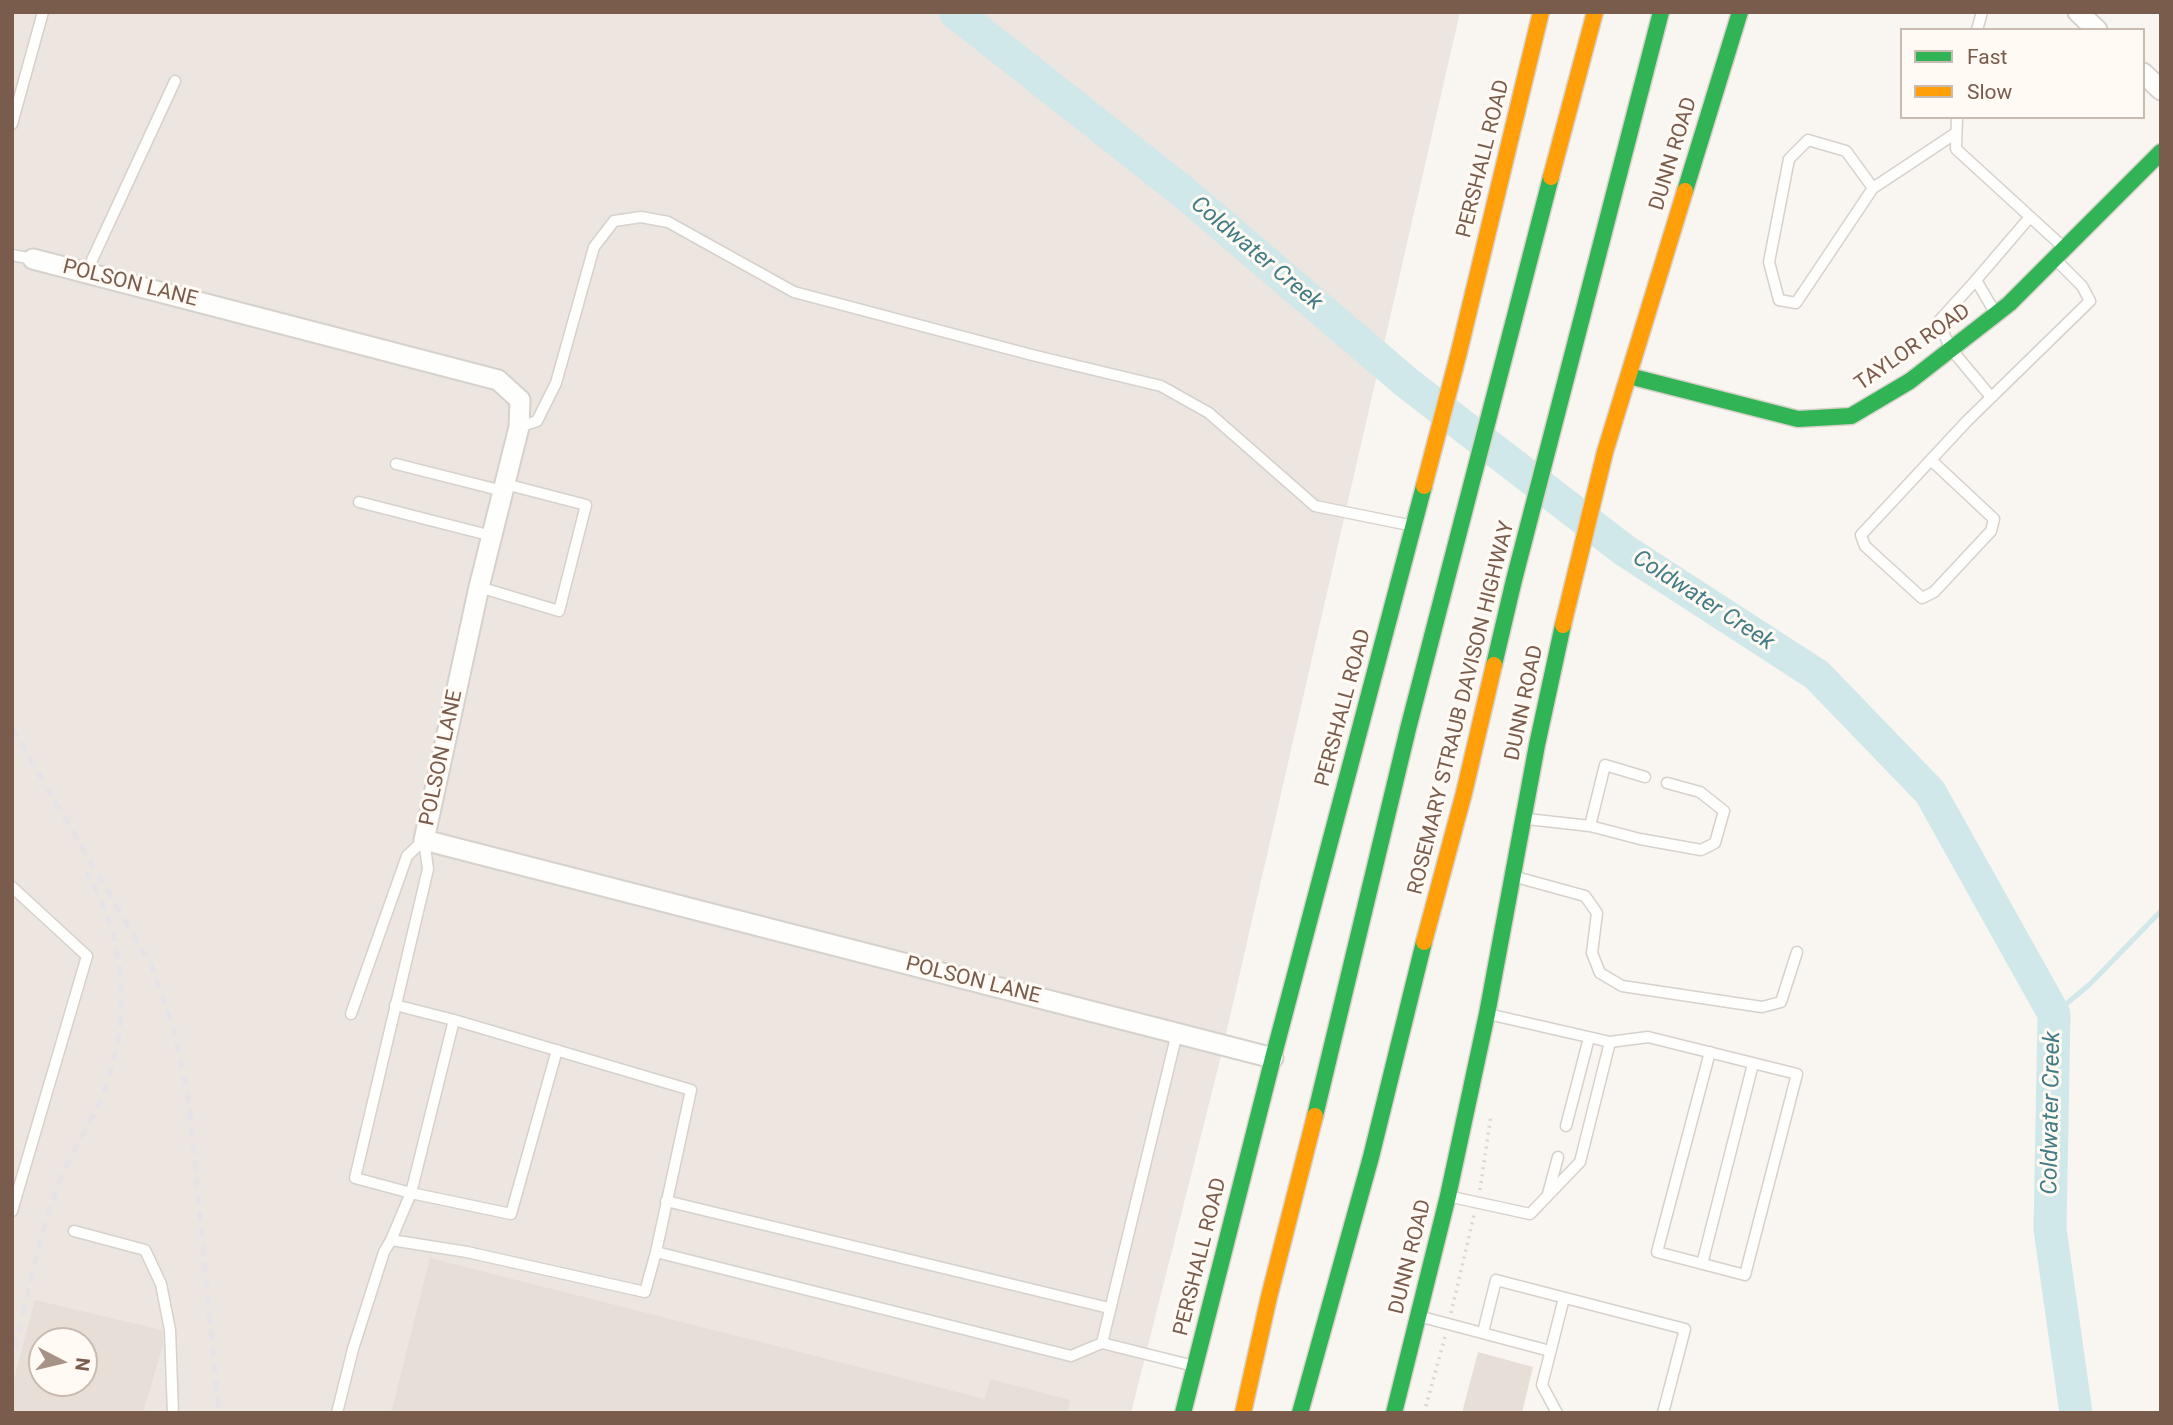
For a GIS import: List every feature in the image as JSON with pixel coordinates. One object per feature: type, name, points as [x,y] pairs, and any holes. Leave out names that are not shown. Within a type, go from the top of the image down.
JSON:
[{"type":"main road","name":"PERSHALL ROAD","points":[[1183,1413],[1273,1058],[1458,356],[1541,12]]},
{"type":"main road","points":[[1243,1413],[1365,904],[1500,368],[1595,12]]},
{"type":"main road","name":"ROSEMARY STRAUB DAVISON HIGHWAY","points":[[1300,1413],[1371,1157],[1444,874],[1514,580],[1661,12]]},
{"type":"main road","name":"DUNN ROAD","points":[[1394,1413],[1448,1196],[1574,575],[1605,452],[1740,12]]},
{"type":"main road","name":"TAYLOR ROAD","points":[[1629,376],[1798,419],[1851,416],[1910,381],[1996,314],[2161,152]]},
{"type":"street","points":[[2078,12],[2095,28]]},
{"type":"street","points":[[2145,75],[2161,90]]},
{"type":"street","name":"POLSON LANE","points":[[33,259],[498,380],[520,400],[519,427],[479,587],[424,840],[1273,1058]]},
{"type":"lane","points":[[13,117],[43,12]]},
{"type":"lane","points":[[86,273],[176,81]]},
{"type":"lane","points":[[1931,460],[1994,519],[1990,531],[1934,592],[1922,598],[1865,546],[1861,535],[1931,460],[1991,397],[2090,300],[2059,253],[2030,217],[1956,149],[1957,119]]},
{"type":"lane","points":[[1873,188],[1846,151],[1808,140],[1789,159],[1769,262],[1779,300],[1796,303],[1873,188],[1956,133]]},
{"type":"lane","points":[[519,427],[537,421],[556,383],[594,247],[614,220],[641,217],[668,222],[794,292],[1161,386],[1209,414],[1315,506],[1413,526]]},
{"type":"lane","points":[[1991,397],[1951,349],[1938,322],[2030,217]]},
{"type":"lane","points":[[12,255],[33,259]]},
{"type":"lane","points":[[1976,280],[1996,314]]},
{"type":"lane","points":[[397,464],[586,505],[559,611],[479,587]]},
{"type":"lane","points":[[359,502],[492,536]]},
{"type":"lane","points":[[1590,826],[1605,765],[1645,777]]},
{"type":"lane","points":[[1523,818],[1590,826],[1640,839],[1701,850],[1715,843],[1724,811],[1700,792],[1667,783]]},
{"type":"lane","points":[[424,840],[428,869],[355,1178],[511,1214],[557,1050]]},
{"type":"lane","points":[[351,1014],[407,856],[424,840]]},
{"type":"lane","points":[[1512,876],[1585,896],[1597,913],[1592,953],[1596,963],[1601,973],[1622,986],[1762,1007],[1780,1002],[1797,952]]},
{"type":"lane","points":[[12,887],[87,956],[12,1211]]},
{"type":"lane","points":[[391,1240],[467,1252],[645,1292],[691,1090],[395,1005]]},
{"type":"lane","points":[[1487,1014],[1610,1042],[1648,1037],[1710,1052],[1754,1064],[1797,1074],[1745,1275],[1657,1252],[1710,1052]]},
{"type":"lane","points":[[337,1413],[384,1252],[411,1193],[454,1020]]},
{"type":"lane","points":[[1102,1343],[1177,1033]]},
{"type":"lane","points":[[1566,1126],[1589,1038]]},
{"type":"lane","points":[[1448,1196],[1530,1214],[1580,1162],[1610,1042]]},
{"type":"lane","points":[[1702,1264],[1754,1064]]},
{"type":"lane","points":[[1548,1195],[1558,1157]]},
{"type":"lane","points":[[666,1201],[1109,1308]]},
{"type":"lane","points":[[74,1231],[145,1250],[161,1284],[170,1330],[173,1413]]},
{"type":"lane","points":[[656,1252],[1071,1356],[1102,1343],[1195,1366]]},
{"type":"lane","points":[[1483,1332],[1496,1280],[1685,1329],[1663,1413]]},
{"type":"lane","points":[[1557,1413],[1542,1385],[1564,1298]]},
{"type":"lane","points":[[1418,1317],[1550,1351]]},
{"type":"path","points":[[1479,1191],[1491,1114]]},
{"type":"path","points":[[1452,1307],[1472,1220]]},
{"type":"path","points":[[1424,1413],[1446,1334]]},
{"type":"shaded area","points":[[12,12],[1460,12],[1220,1060],[1131,1413],[12,1413]]},
{"type":"building","points":[[430,1258],[985,1399],[990,1379],[1070,1400],[1067,1413],[391,1413]]},
{"type":"building","points":[[35,1300],[162,1330],[163,1344],[143,1413],[12,1413],[12,1387]]},
{"type":"building","points":[[1478,1352],[1533,1367],[1522,1413],[1462,1413]]},
{"type":"waterway","name":"Coldwater Creek","points":[[955,12],[1187,195],[1406,382],[1624,550],[1817,675],[1930,792],[2054,1014],[2050,1229],[2076,1413]]},
{"type":"waterway","points":[[2054,1014],[2089,985],[2161,911]]},
{"type":"railway","points":[[12,728],[151,965],[174,1029],[189,1103],[219,1413]]},
{"type":"railway","points":[[15,1348],[34,1265],[52,1203],[67,1165],[105,1089],[118,1040],[121,990],[115,940],[87,872]]},
{"type":"traffic: fast","points":[[1494,665],[1661,12]]},
{"type":"traffic: fast","points":[[1685,191],[1740,12]]},
{"type":"traffic: fast","points":[[1629,376],[1798,419],[1851,416],[1910,381],[2009,304],[2161,152]]},
{"type":"traffic: fast","points":[[1315,1116],[1408,729],[1551,177]]},
{"type":"traffic: fast","points":[[1183,1413],[1273,1058],[1424,486]]},
{"type":"traffic: fast","points":[[1394,1413],[1448,1196],[1487,1014],[1537,745],[1563,625]]},
{"type":"traffic: fast","points":[[1300,1413],[1371,1157],[1424,942]]},
{"type":"traffic: slow","points":[[1424,486],[1541,12]]},
{"type":"traffic: slow","points":[[1551,177],[1595,12]]},
{"type":"traffic: slow","points":[[1563,625],[1605,452],[1685,191]]},
{"type":"traffic: slow","points":[[1424,942],[1464,793],[1494,665]]},
{"type":"traffic: slow","points":[[1243,1413],[1315,1116]]}]
